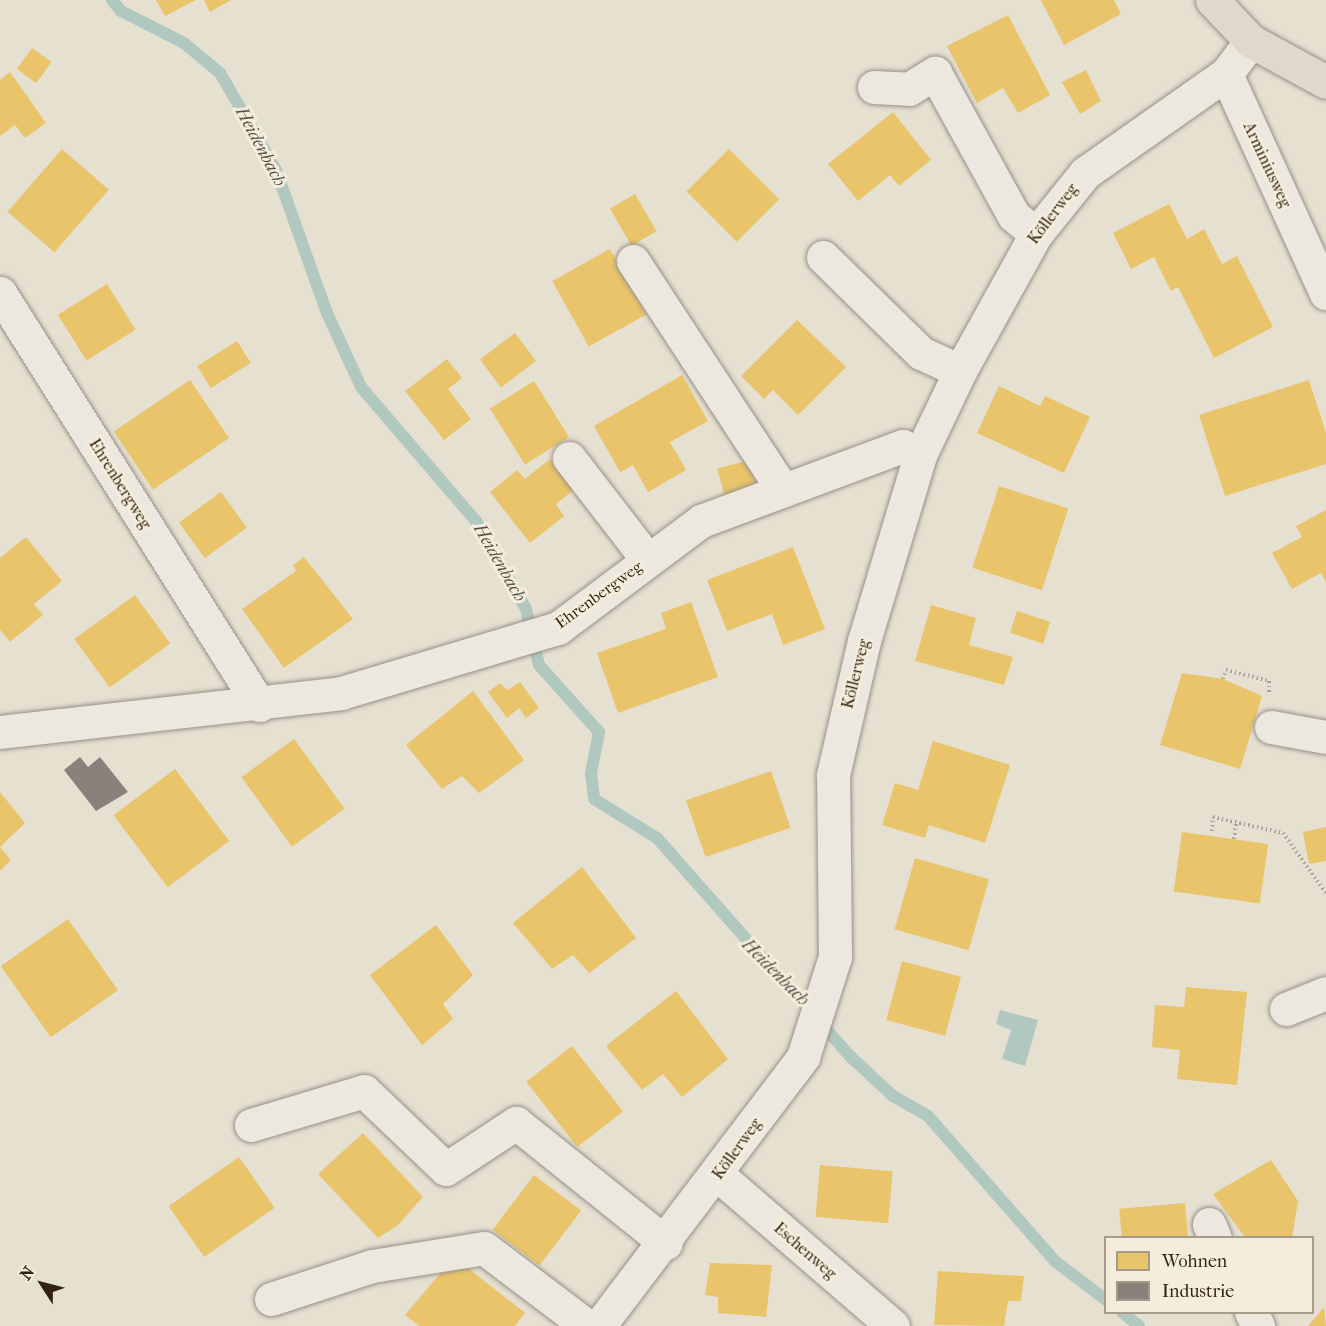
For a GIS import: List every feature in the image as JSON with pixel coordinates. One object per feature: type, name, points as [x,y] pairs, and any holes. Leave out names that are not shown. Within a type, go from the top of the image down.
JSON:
[{"type":"main road","points":[[1212,0],[1251,41],[1326,82]]},
{"type":"street","points":[[1226,75],[1251,41]]},
{"type":"street","points":[[874,87],[909,89],[935,72],[1014,216],[1035,234]]},
{"type":"street","name":"Köllerweg","points":[[599,1326],[718,1175],[803,1057],[835,957],[833,775],[864,641],[920,455],[960,371],[1035,234],[1084,172],[1226,75]]},
{"type":"street","name":"Arminiusweg","points":[[1226,75],[1326,293]]},
{"type":"street","points":[[823,257],[921,353],[960,371]]},
{"type":"street","points":[[633,261],[783,490]]},
{"type":"street","name":"Ehrenbergweg","points":[[0,293],[259,705]]},
{"type":"street","name":"Ehrenbergweg","points":[[4,726],[259,705],[341,693],[558,628],[647,559],[701,521],[903,446],[920,455]]},
{"type":"street","points":[[569,458],[647,559]]},
{"type":"street","points":[[1271,727],[1326,737]]},
{"type":"street","points":[[1286,1009],[1326,993]]},
{"type":"street","points":[[251,1125],[364,1091],[446,1169],[516,1123],[666,1242]]},
{"type":"street","name":"Eschenweg","points":[[718,1175],[892,1326]]},
{"type":"street","points":[[272,1299],[372,1266],[484,1248],[588,1326]]},
{"type":"path","points":[[1223,679],[1226,670],[1269,681],[1271,727]]},
{"type":"path","points":[[1212,831],[1214,817],[1283,833],[1326,892]]},
{"type":"path","points":[[1234,839],[1236,822]]},
{"type":"water","points":[[1000,1010],[1038,1020],[1025,1066],[1002,1059],[1011,1030],[996,1024]]},
{"type":"building: Wohnen","points":[[156,0],[196,0],[165,16]]},
{"type":"building: Wohnen","points":[[204,0],[231,0],[210,12]]},
{"type":"building: Wohnen","points":[[1041,0],[1114,0],[1121,14],[1064,45]]},
{"type":"building: Wohnen","points":[[1008,15],[1050,95],[1018,113],[1003,88],[977,103],[947,46]]},
{"type":"building: Wohnen","points":[[32,48],[51,62],[36,83],[17,69]]},
{"type":"building: Wohnen","points":[[1086,70],[1101,101],[1080,114],[1062,82]]},
{"type":"building: Wohnen","points":[[10,72],[46,123],[25,138],[15,125],[0,136],[0,80]]},
{"type":"building: Wohnen","points":[[893,112],[931,160],[899,186],[890,175],[858,201],[828,164]]},
{"type":"building: Wohnen","points":[[62,149],[109,190],[54,252],[8,212]]},
{"type":"building: Wohnen","points":[[729,149],[779,199],[737,242],[687,191]]},
{"type":"building: Wohnen","points":[[635,194],[656,231],[631,246],[610,208]]},
{"type":"building: Wohnen","points":[[1169,204],[1187,239],[1204,229],[1222,264],[1237,256],[1273,327],[1214,358],[1178,287],[1171,291],[1154,257],[1131,269],[1113,233]]},
{"type":"building: Wohnen","points":[[610,249],[646,315],[589,347],[552,281]]},
{"type":"building: Wohnen","points":[[107,284],[136,330],[86,361],[58,315]]},
{"type":"building: Wohnen","points":[[797,320],[846,367],[798,415],[773,390],[764,399],[741,376]]},
{"type":"building: Wohnen","points":[[515,333],[536,361],[501,387],[480,359]]},
{"type":"building: Wohnen","points":[[237,341],[251,363],[211,388],[197,366]]},
{"type":"building: Wohnen","points":[[447,359],[462,378],[448,389],[471,419],[444,440],[405,391]]},
{"type":"building: Wohnen","points":[[682,375],[708,421],[670,442],[686,470],[648,492],[633,465],[620,472],[594,426]]},
{"type":"building: Wohnen","points":[[190,380],[229,438],[153,489],[114,431]]},
{"type":"building: Wohnen","points":[[1309,380],[1326,433],[1326,464],[1225,496],[1199,415]]},
{"type":"building: Wohnen","points":[[534,381],[569,437],[525,465],[490,409]]},
{"type":"building: Wohnen","points":[[999,386],[1040,406],[1045,396],[1090,417],[1064,473],[977,433]]},
{"type":"building: Wohnen","points":[[550,459],[575,489],[556,504],[564,516],[530,543],[490,492],[517,470],[525,479]]},
{"type":"building: Wohnen","points":[[749,460],[757,489],[725,498],[717,469]]},
{"type":"building: Wohnen","points":[[999,486],[1068,509],[1042,590],[972,568]]},
{"type":"building: Wohnen","points":[[221,492],[247,528],[205,558],[179,523]]},
{"type":"building: Wohnen","points":[[1326,510],[1326,582],[1321,573],[1292,589],[1272,553],[1302,537],[1296,526]]},
{"type":"building: Wohnen","points":[[26,537],[62,581],[34,604],[43,615],[10,642],[0,630],[0,558]]},
{"type":"building: Wohnen","points":[[793,547],[825,629],[783,645],[772,614],[727,631],[707,580]]},
{"type":"building: Wohnen","points":[[304,557],[353,619],[284,668],[242,609],[296,571],[293,565]]},
{"type":"building: Wohnen","points":[[135,595],[170,644],[110,688],[74,639]]},
{"type":"building: Wohnen","points":[[691,602],[718,677],[618,713],[597,653],[666,629],[661,613]]},
{"type":"building: Wohnen","points":[[931,605],[976,618],[969,645],[1013,657],[1004,685],[915,661]]},
{"type":"building: Wohnen","points":[[1017,611],[1050,622],[1043,644],[1010,633]]},
{"type":"building: Wohnen","points":[[1182,673],[1223,679],[1262,696],[1240,769],[1160,745]]},
{"type":"building: Wohnen","points":[[520,682],[539,708],[526,718],[519,708],[507,718],[488,692],[500,683],[507,690]]},
{"type":"building: Wohnen","points":[[473,691],[524,760],[479,793],[462,776],[442,789],[406,745]]},
{"type":"building: Wohnen","points":[[294,739],[345,809],[292,847],[241,777]]},
{"type":"building: Wohnen","points":[[933,741],[1010,765],[985,843],[929,825],[925,838],[882,825],[895,783],[918,790]]},
{"type":"building: Wohnen","points":[[175,769],[229,841],[168,887],[114,815]]},
{"type":"building: Wohnen","points":[[771,771],[791,828],[705,857],[686,800]]},
{"type":"building: Wohnen","points":[[0,792],[25,823],[0,847]]},
{"type":"building: Wohnen","points":[[1326,827],[1326,861],[1309,864],[1303,832]]},
{"type":"building: Wohnen","points":[[1182,832],[1268,844],[1260,904],[1174,891]]},
{"type":"building: Wohnen","points":[[0,847],[11,860],[0,871]]},
{"type":"building: Wohnen","points":[[915,858],[989,879],[969,950],[895,929]]},
{"type":"building: Wohnen","points":[[582,867],[636,938],[589,973],[573,955],[552,969],[513,923]]},
{"type":"building: Wohnen","points":[[68,919],[118,990],[51,1037],[1,966]]},
{"type":"building: Wohnen","points":[[436,925],[473,975],[443,1004],[453,1019],[422,1045],[370,975]]},
{"type":"building: Wohnen","points":[[902,961],[961,977],[945,1036],[886,1020]]},
{"type":"building: Wohnen","points":[[1186,987],[1247,992],[1237,1085],[1177,1079],[1180,1050],[1152,1047],[1155,1005],[1184,1007]]},
{"type":"building: Wohnen","points":[[676,991],[728,1059],[682,1097],[663,1074],[642,1090],[606,1046]]},
{"type":"building: Wohnen","points":[[572,1046],[623,1111],[577,1147],[526,1082]]},
{"type":"building: Wohnen","points":[[363,1133],[423,1197],[398,1225],[378,1238],[318,1174]]},
{"type":"building: Wohnen","points":[[239,1157],[275,1208],[204,1257],[169,1206]]},
{"type":"building: Wohnen","points":[[1271,1160],[1298,1201],[1292,1236],[1244,1236],[1213,1194]]},
{"type":"building: Wohnen","points":[[820,1165],[893,1171],[888,1223],[815,1217]]},
{"type":"building: Wohnen","points":[[534,1175],[581,1211],[540,1266],[492,1230]]},
{"type":"building: Wohnen","points":[[1185,1203],[1188,1236],[1122,1236],[1119,1209]]},
{"type":"building: Wohnen","points":[[454,1257],[525,1313],[515,1326],[419,1326],[405,1315]]},
{"type":"building: Wohnen","points":[[710,1263],[772,1265],[766,1317],[718,1313],[718,1297],[705,1295]]},
{"type":"building: Wohnen","points":[[938,1271],[1024,1276],[1021,1301],[1008,1301],[1004,1326],[934,1325]]},
{"type":"building: Wohnen","points":[[1324,1307],[1326,1326],[1308,1326]]},
{"type":"building: Industrie","points":[[80,757],[88,767],[100,757],[128,792],[96,811],[64,770]]},
{"type":"waterway","name":"Heidenbach","points":[[112,0],[121,11],[184,43],[220,73],[276,170],[327,313],[361,387],[476,521],[526,609],[539,665],[599,732],[591,773],[594,799],[657,838],[851,1057],[893,1096],[928,1116],[1056,1262],[1104,1298]]},
{"type":"waterway","name":"Heidenbach","points":[[1124,1314],[1139,1326]]}]
